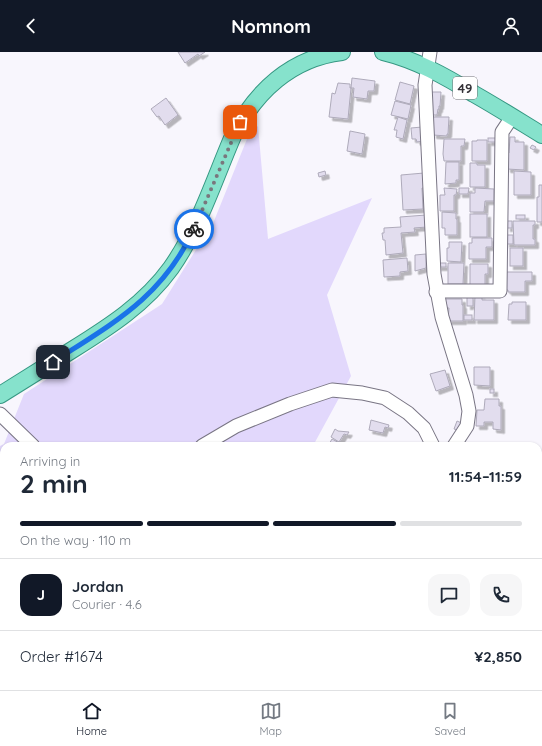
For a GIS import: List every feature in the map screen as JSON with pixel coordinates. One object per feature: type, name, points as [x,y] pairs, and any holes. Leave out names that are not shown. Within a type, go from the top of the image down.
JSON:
[{"type":"main road","points":[[0,395],[105,329],[135,308],[148,295],[171,268],[190,237],[233,136],[240,122],[253,103],[268,86],[293,68],[322,56],[342,52]]},
{"type":"main road","name":"49","points":[[383,52],[429,60],[512,117],[542,135]]},
{"type":"street","points":[[429,60],[426,93],[433,259],[436,292],[469,410],[467,426],[457,442]]},
{"type":"street","points":[[436,292],[500,291],[502,132],[512,117]]},
{"type":"street","points":[[209,442],[236,426],[290,404],[332,390],[362,393],[385,398],[408,414],[424,428],[431,442]]},
{"type":"street","points":[[0,414],[29,442]]},
{"type":"shaded area","points":[[258,126],[268,239],[372,198],[327,295],[351,376],[315,442],[5,442],[24,394],[162,304],[214,221],[249,134]]},
{"type":"building","points":[[178,52],[205,52],[199,56],[198,54],[185,63]]},
{"type":"building","points":[[352,78],[375,81],[374,91],[368,91],[367,99],[353,97],[354,88],[351,88]]},
{"type":"building","points":[[400,82],[414,86],[410,104],[395,100]]},
{"type":"building","points":[[338,83],[350,84],[351,88],[348,119],[329,117],[332,93],[335,94]]},
{"type":"building","points":[[431,92],[441,92],[440,106],[437,115],[432,115]]},
{"type":"building","points":[[166,98],[178,115],[165,125],[159,116],[157,117],[151,109]]},
{"type":"building","points":[[395,101],[411,105],[408,119],[391,115]]},
{"type":"building","points":[[398,117],[407,120],[403,139],[396,137],[397,130],[394,130]]},
{"type":"building","points":[[433,117],[449,117],[447,136],[433,135]]},
{"type":"building","points":[[422,127],[423,141],[417,142],[416,139],[412,139],[411,128]]},
{"type":"building","points":[[350,131],[365,134],[362,154],[347,151]]},
{"type":"building","points":[[510,137],[515,137],[515,142],[524,142],[524,170],[507,169],[507,153],[509,153]]},
{"type":"building","points":[[488,138],[497,138],[497,142],[488,142]]},
{"type":"building","points":[[444,139],[465,139],[464,146],[461,146],[461,161],[444,161]]},
{"type":"building","points":[[487,140],[487,161],[472,161],[472,141]]},
{"type":"building","points":[[532,145],[536,147],[534,150],[530,148]]},
{"type":"building","points":[[446,162],[459,162],[459,180],[456,180],[456,183],[445,184]]},
{"type":"building","points":[[470,163],[485,165],[485,187],[470,187]]},
{"type":"building","points":[[325,171],[326,175],[319,177],[318,173]]},
{"type":"building","points":[[514,171],[531,172],[531,195],[514,195]]},
{"type":"building","points":[[424,173],[425,188],[422,188],[423,209],[403,210],[401,175]]},
{"type":"building","points":[[539,185],[542,185],[542,222],[537,222],[537,197],[539,197]]},
{"type":"building","points":[[444,188],[457,189],[456,195],[454,195],[454,211],[440,211],[440,195],[445,195]]},
{"type":"building","points":[[459,188],[469,188],[468,194],[459,194]]},
{"type":"building","points":[[475,188],[494,189],[494,201],[485,201],[484,212],[470,212],[470,193],[475,193]]},
{"type":"building","points":[[442,212],[456,213],[457,235],[445,235],[445,228],[442,228]]},
{"type":"building","points":[[470,214],[487,214],[487,237],[470,237]]},
{"type":"building","points":[[426,215],[427,227],[414,228],[415,232],[401,233],[403,253],[386,255],[385,240],[383,240],[382,233],[384,233],[384,228],[401,227],[400,217]]},
{"type":"building","points":[[516,215],[525,215],[525,219],[516,219]]},
{"type":"building","points":[[507,221],[512,221],[512,228],[507,228]]},
{"type":"building","points":[[513,221],[535,221],[535,225],[533,225],[533,239],[535,239],[535,245],[514,245]]},
{"type":"building","points":[[506,235],[513,235],[513,244],[506,244]]},
{"type":"building","points":[[472,238],[492,238],[492,247],[486,247],[486,259],[469,259],[469,243],[472,243]]},
{"type":"building","points":[[449,242],[462,242],[461,262],[447,261],[447,248],[449,248]]},
{"type":"building","points":[[510,248],[523,248],[523,266],[510,266]]},
{"type":"building","points":[[426,254],[426,268],[415,271],[415,255]]},
{"type":"building","points":[[407,258],[408,271],[400,272],[400,276],[384,277],[383,260]]},
{"type":"building","points":[[438,263],[446,263],[446,267],[438,267]]},
{"type":"building","points":[[448,263],[464,263],[463,284],[448,284]]},
{"type":"building","points":[[470,264],[488,264],[488,274],[485,274],[485,285],[470,285]]},
{"type":"building","points":[[506,272],[532,272],[532,281],[525,281],[525,292],[508,292],[508,290],[506,290]]},
{"type":"building","points":[[467,296],[473,296],[473,306],[467,306]]},
{"type":"building","points":[[475,296],[482,296],[482,300],[494,300],[494,320],[474,320]]},
{"type":"building","points":[[443,299],[462,299],[463,321],[448,321],[449,308],[446,308]]},
{"type":"building","points":[[512,302],[526,302],[526,320],[508,320],[509,304],[512,304]]},
{"type":"building","points":[[464,315],[472,315],[472,320],[464,320]]},
{"type":"building","points":[[474,367],[490,367],[490,386],[474,385]]},
{"type":"building","points":[[445,370],[450,386],[436,391],[430,374]]},
{"type":"building","points":[[490,389],[494,389],[494,393],[490,393]]},
{"type":"building","points":[[485,399],[499,399],[499,406],[501,406],[501,430],[493,429],[493,422],[484,422],[484,426],[476,426],[477,410],[484,410]]},
{"type":"building","points":[[371,420],[389,425],[388,428],[385,427],[383,433],[369,430]]},
{"type":"building","points":[[457,421],[464,424],[461,431],[454,429]]},
{"type":"building","points":[[335,429],[338,431],[349,432],[347,435],[344,434],[339,442],[331,437]]},
{"type":"building","points":[[332,439],[337,442],[330,442]]},
{"type":"way so far","points":[[194,229],[240,122]]},
{"type":"route","points":[[53,362],[135,308],[171,268],[194,229]]}]
